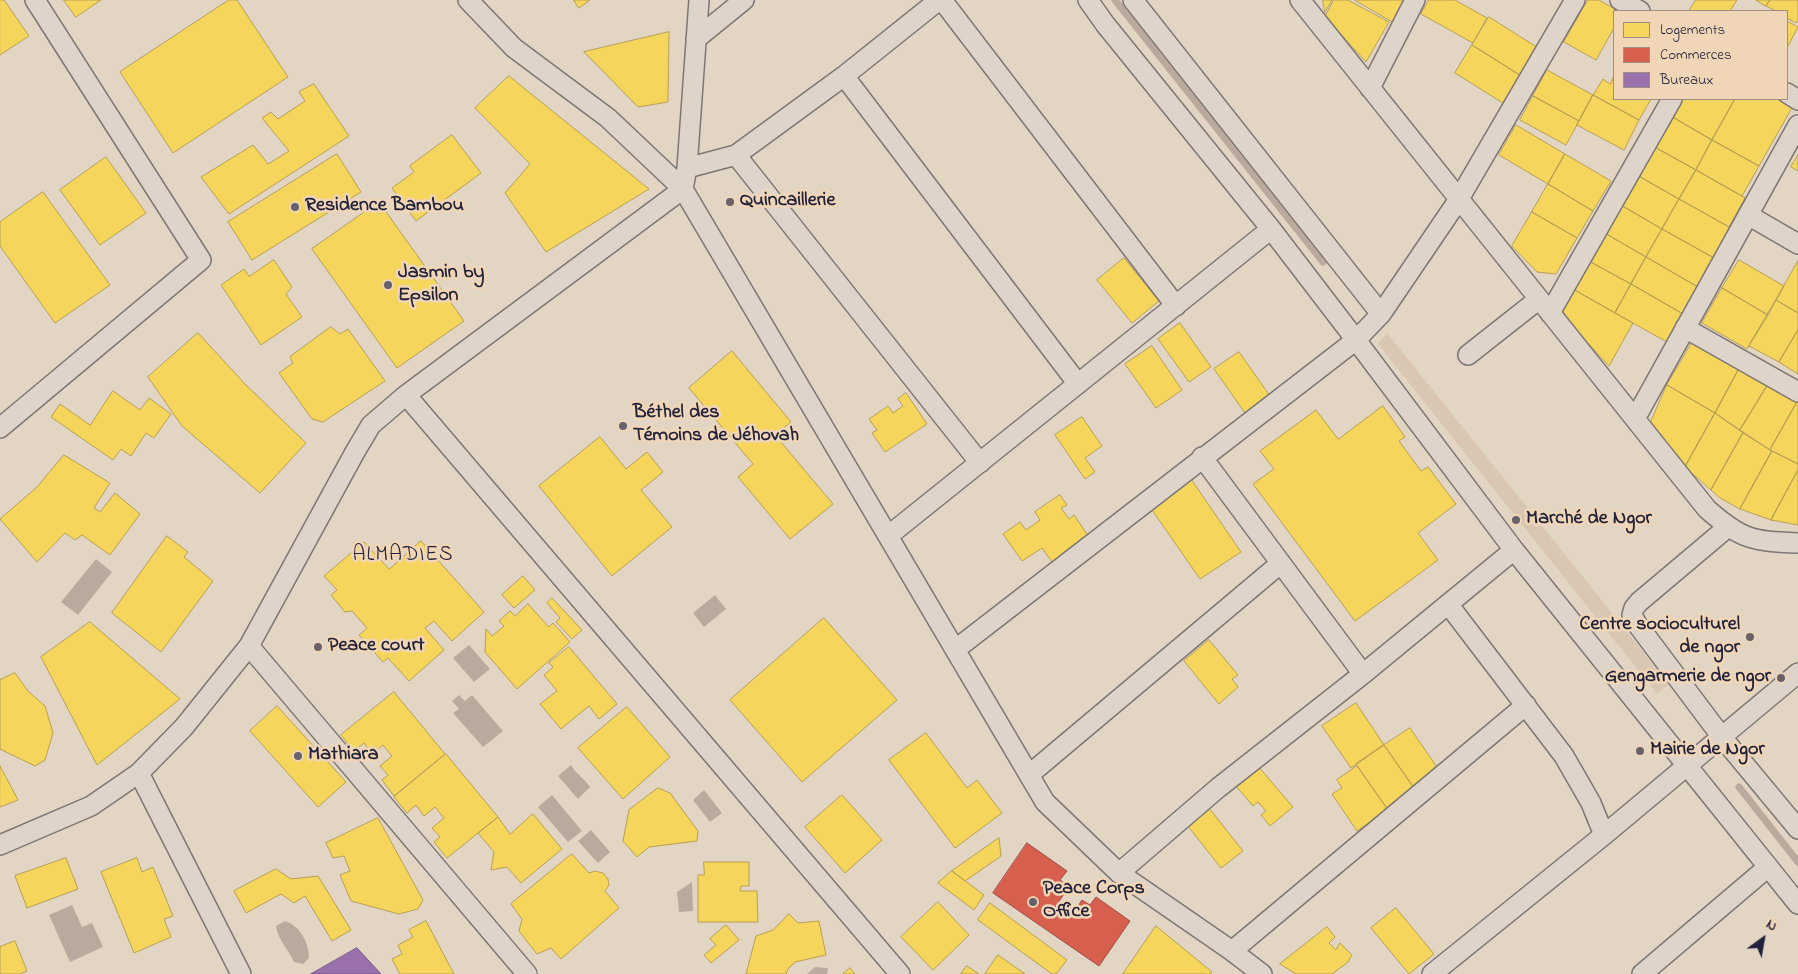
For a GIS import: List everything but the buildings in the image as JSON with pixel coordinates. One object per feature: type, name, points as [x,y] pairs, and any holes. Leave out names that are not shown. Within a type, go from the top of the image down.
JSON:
[{"type":"street","points":[[0,428],[201,260],[35,0]]},
{"type":"street","points":[[468,0],[514,48],[608,118],[683,189],[1045,802],[1120,873],[1262,974]]},
{"type":"street","points":[[0,845],[91,806],[139,773],[184,727],[249,646],[363,436],[371,425],[406,395],[683,189],[687,168],[699,0]]},
{"type":"street","points":[[696,39],[744,0]]},
{"type":"street","points":[[687,168],[736,155],[844,76],[941,0],[1176,306]]},
{"type":"street","points":[[1088,0],[1105,24],[1271,229],[1514,550],[1798,904]]},
{"type":"street","points":[[1133,0],[1381,314]]},
{"type":"street","points":[[1300,0],[1707,509],[1728,527],[1745,537],[1762,542],[1798,543]]},
{"type":"street","points":[[1370,88],[1416,0]]},
{"type":"street","points":[[956,649],[1202,457],[1356,340],[1381,314],[1459,199],[1575,0]]},
{"type":"street","points":[[1620,0],[1638,10]]},
{"type":"street","points":[[844,76],[1078,384]]},
{"type":"street","points":[[1468,355],[1544,306],[1671,100]]},
{"type":"street","points":[[1634,419],[1798,125]]},
{"type":"street","points":[[736,155],[980,463]]},
{"type":"street","points":[[1748,215],[1798,244]]},
{"type":"street","points":[[888,536],[1271,229]]},
{"type":"street","points":[[1686,328],[1798,392]]},
{"type":"street","points":[[406,395],[900,974]]},
{"type":"street","points":[[1202,457],[1363,674]]},
{"type":"street","points":[[1728,527],[1639,602],[1634,608],[1632,615],[1721,736],[1798,829]]},
{"type":"street","points":[[1120,873],[1218,788],[1363,674],[1514,550]]},
{"type":"street","points":[[1030,774],[1281,563]]},
{"type":"street","points":[[1448,604],[1564,756],[1591,804],[1604,835]]},
{"type":"street","points":[[249,646],[527,974]]},
{"type":"street","points":[[1432,974],[1604,835],[1798,673]]},
{"type":"street","points":[[1232,951],[1526,706]]},
{"type":"street","points":[[139,773],[242,974]]},
{"type":"street","points":[[1642,974],[1768,867]]},
{"type":"shaded area","points":[[1387,333],[1669,684],[1657,694],[1378,344]]},
{"type":"shaded area","points":[[96,559],[112,572],[78,615],[61,602]]},
{"type":"shaded area","points":[[715,595],[726,609],[704,627],[693,613]]},
{"type":"shaded area","points":[[469,645],[490,669],[474,682],[453,658]]},
{"type":"shaded area","points":[[459,695],[465,701],[472,695],[503,731],[483,747],[453,713],[459,709],[452,701]]},
{"type":"shaded area","points":[[571,765],[590,787],[578,799],[558,776]]},
{"type":"shaded area","points":[[704,790],[722,813],[710,822],[693,800]]},
{"type":"shaded area","points":[[552,795],[582,831],[568,842],[538,807]]},
{"type":"shaded area","points":[[591,830],[610,852],[598,863],[578,841]]},
{"type":"shaded area","points":[[692,882],[693,911],[679,912],[677,892]]},
{"type":"shaded area","points":[[72,905],[82,927],[92,923],[103,947],[70,962],[49,915]]},
{"type":"shaded area","points":[[285,921],[303,935],[309,952],[309,958],[303,964],[294,962],[279,936],[276,926]]},
{"type":"shaded area","points":[[815,967],[828,968],[827,974],[807,974]]},
{"type":"waterway","points":[[1115,0],[1323,262]]},
{"type":"waterway","points":[[1739,787],[1798,862]]},
{"type":"place","name":"Quincaillerie","points":[[730,202]]},
{"type":"place","name":"Residence Bambou","points":[[295,207]]},
{"type":"place","name":"Jasmin by Epsilon","points":[[388,285]]},
{"type":"place","name":"Béthel des Témoins de Jéhovah","points":[[623,426]]},
{"type":"place","name":"Marché de Ngor","points":[[1516,520]]},
{"type":"place","name":"Centre socioculturel de ngor","points":[[1750,637]]},
{"type":"place","name":"Peace court","points":[[318,647]]},
{"type":"place","name":"Gengarmerie de ngor","points":[[1781,678]]},
{"type":"place","name":"Mairie de Ngor","points":[[1640,751]]},
{"type":"place","name":"Mathiara","points":[[298,756]]},
{"type":"place","name":"Peace Corps Office","points":[[1033,902]]},
{"type":"district","name":"ALMADIES","points":[[403,557]]}]
